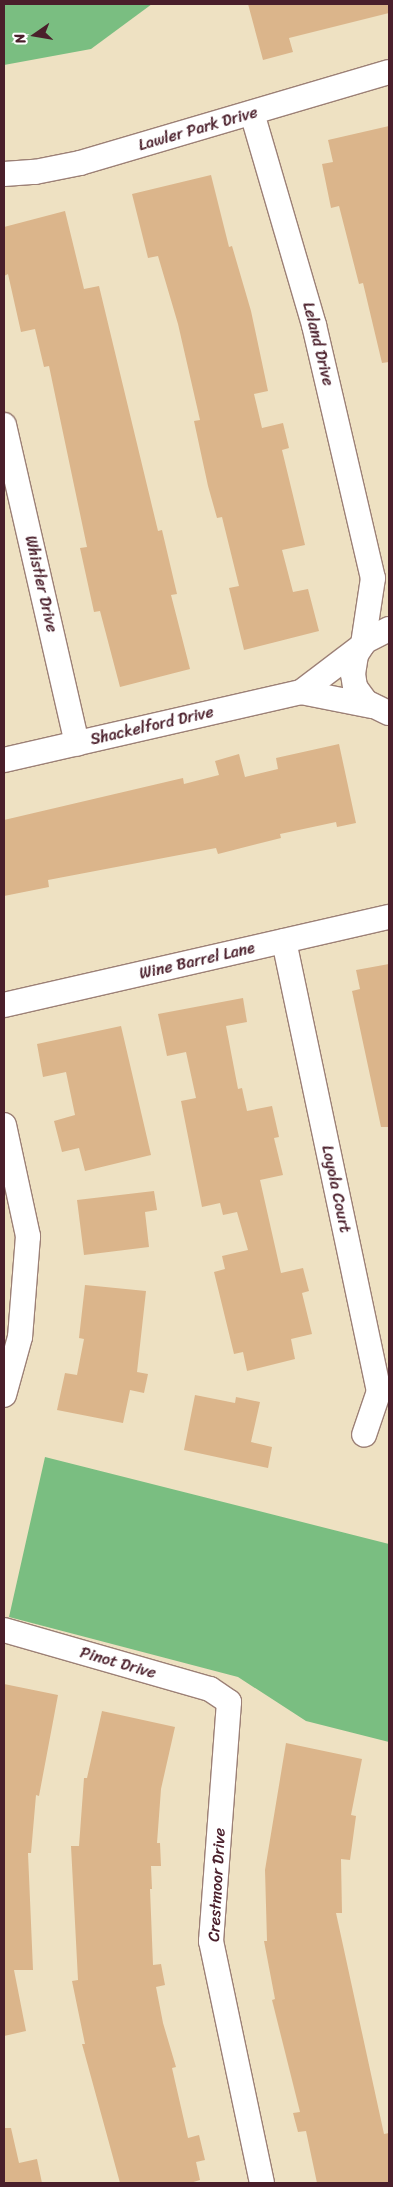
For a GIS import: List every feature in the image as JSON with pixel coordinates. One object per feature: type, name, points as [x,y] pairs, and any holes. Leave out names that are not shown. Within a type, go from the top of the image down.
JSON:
[{"type":"street","name":"Lawler Park Drive","points":[[4,174],[65,167],[389,72]]},
{"type":"street","name":"Leland Drive","points":[[252,113],[314,325],[373,578],[389,601]]},
{"type":"street","name":"Whistler Drive","points":[[4,427],[77,744]]},
{"type":"street","name":"Leland Drive","points":[[373,578],[361,646],[354,661],[353,680],[358,692],[381,713]]},
{"type":"street","name":"Shackelford Drive","points":[[4,760],[301,692],[375,634],[389,630]]},
{"type":"street","name":"Shackelford Drive","points":[[301,692],[381,713]]},
{"type":"street","name":"Wine Barrel Lane","points":[[4,1005],[389,917]]},
{"type":"street","name":"Loyola Court","points":[[284,941],[379,1392],[364,1435]]},
{"type":"street","points":[[4,1126],[28,1236],[20,1337],[4,1394]]},
{"type":"street","name":"Pinot Drive","points":[[4,1630],[210,1689],[229,1702]]},
{"type":"street","name":"Crestmoor Drive","points":[[229,1702],[211,1941],[262,2183]]},
{"type":"green space","points":[[4,4],[152,4],[91,49],[4,65]]},
{"type":"green space","points":[[45,1457],[389,1544],[389,1742],[306,1721],[238,1677],[9,1617]]},
{"type":"building","points":[[248,4],[389,4],[389,13],[289,38],[293,52],[263,60]]},
{"type":"building","points":[[389,126],[389,362],[382,363],[363,283],[359,284],[339,206],[331,208],[322,164],[333,162],[328,140]]},
{"type":"building","points":[[211,175],[229,247],[232,246],[251,311],[268,391],[254,394],[262,428],[283,423],[289,448],[282,450],[305,545],[282,550],[293,592],[308,589],[319,631],[244,650],[229,588],[239,586],[222,517],[217,518],[208,486],[194,421],[200,420],[178,324],[158,256],[148,258],[132,194]]},
{"type":"building","points":[[65,211],[84,289],[99,286],[158,531],[162,530],[177,594],[171,595],[190,669],[120,687],[100,611],[94,612],[80,548],[87,547],[49,366],[44,367],[35,329],[21,332],[8,274],[4,276],[4,227]]},
{"type":"building","points":[[339,744],[356,823],[337,827],[336,822],[280,834],[281,838],[218,854],[216,848],[48,880],[49,887],[4,896],[4,820],[183,778],[184,784],[219,775],[215,761],[239,754],[245,777],[278,769],[276,758]]},
{"type":"building","points":[[389,964],[389,1127],[381,1127],[352,991],[360,989],[356,970]]},
{"type":"building","points":[[243,998],[247,1022],[226,1026],[238,1089],[242,1088],[247,1111],[272,1106],[279,1137],[274,1138],[283,1175],[260,1180],[281,1273],[303,1268],[309,1291],[302,1293],[312,1334],[291,1339],[295,1359],[247,1371],[243,1352],[234,1354],[214,1272],[225,1269],[222,1256],[248,1250],[237,1212],[223,1215],[220,1203],[202,1207],[181,1101],[196,1098],[186,1052],[167,1056],[158,1014]]},
{"type":"building","points":[[121,1026],[151,1155],[85,1171],[79,1148],[62,1152],[54,1121],[75,1115],[66,1072],[43,1077],[37,1044]]},
{"type":"building","points":[[154,1191],[157,1210],[145,1212],[149,1247],[84,1255],[77,1200]]},
{"type":"building","points":[[85,1285],[146,1291],[137,1372],[148,1374],[144,1393],[130,1390],[123,1423],[57,1410],[65,1373],[77,1375],[84,1339],[79,1338]]},
{"type":"building","points":[[195,1395],[235,1403],[236,1397],[260,1402],[251,1442],[272,1447],[268,1468],[184,1450]]},
{"type":"building","points":[[4,1684],[58,1695],[39,1796],[36,1795],[31,1853],[28,1853],[33,1970],[14,1970],[26,2031],[4,2036]]},
{"type":"building","points":[[102,1711],[175,1727],[161,1789],[157,1843],[160,1843],[161,1866],[151,1866],[152,1889],[150,1889],[153,1965],[161,1964],[165,1985],[156,1987],[163,2023],[176,2067],[172,2068],[188,2138],[199,2135],[205,2160],[196,2162],[200,2180],[190,2183],[120,2183],[82,2044],[85,2044],[72,1981],[78,1980],[71,1846],[79,1846],[84,1778],[87,1778]]},
{"type":"building","points":[[286,1743],[362,1759],[351,1815],[356,1816],[350,1860],[341,1859],[342,1913],[336,1913],[384,2134],[389,2133],[389,2183],[317,2183],[306,2131],[298,2132],[293,2113],[300,2112],[272,2000],[275,1999],[264,1941],[267,1941],[265,1870]]},
{"type":"building","points":[[4,2128],[11,2128],[19,2163],[37,2159],[42,2183],[4,2183]]}]
